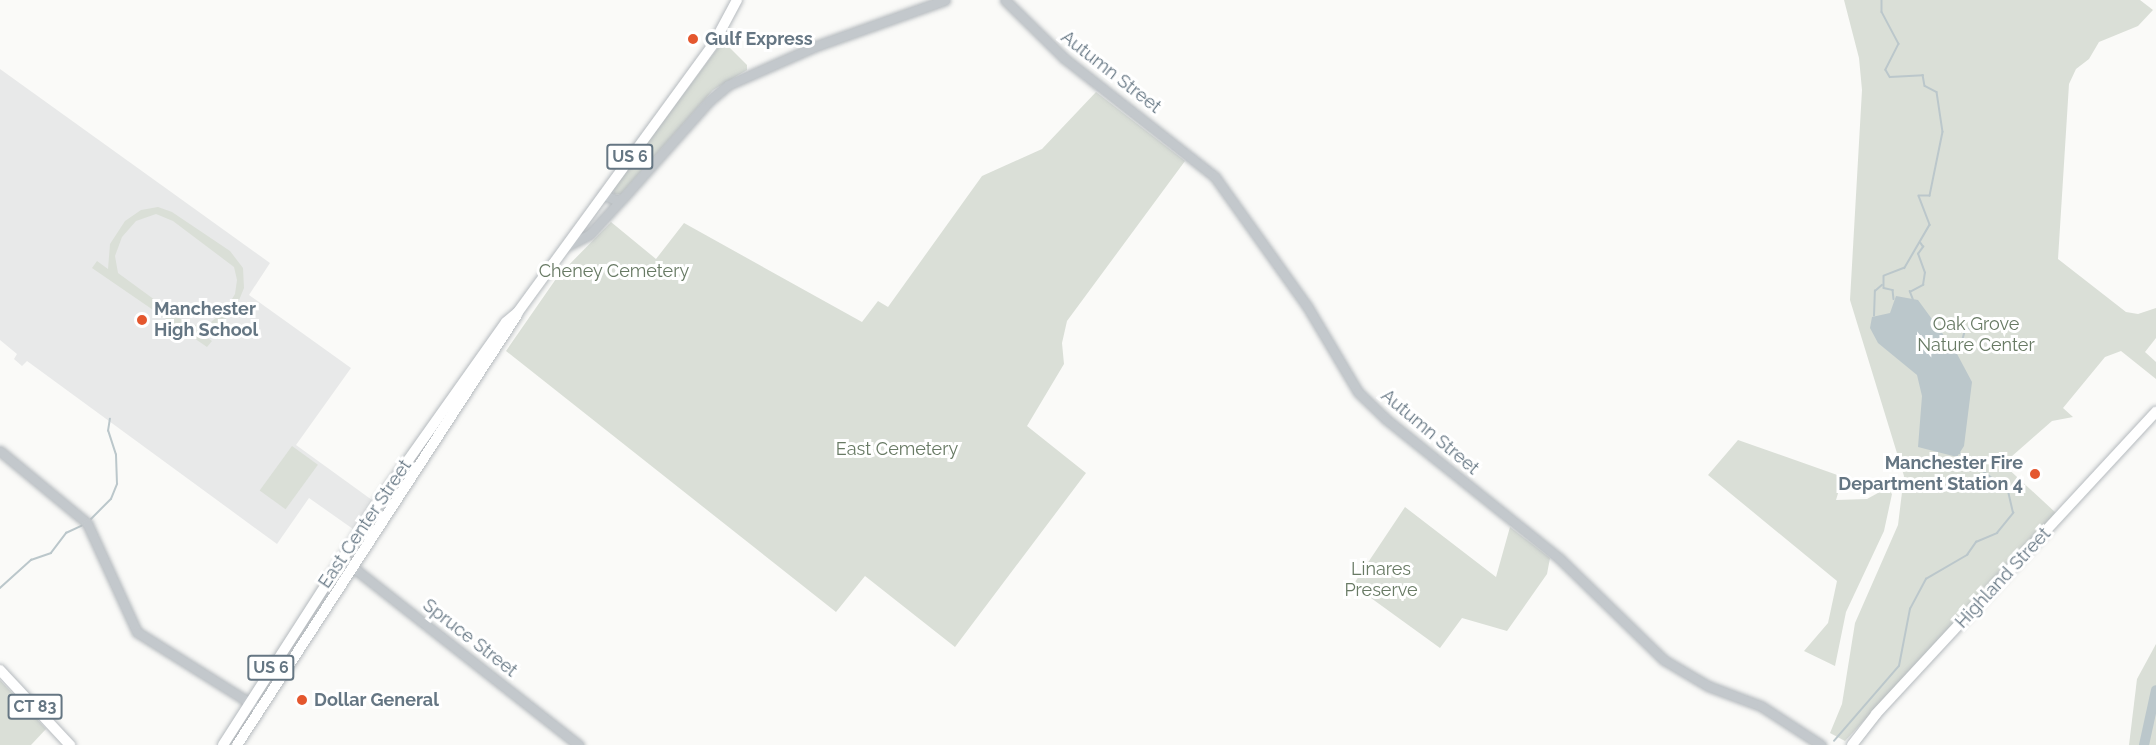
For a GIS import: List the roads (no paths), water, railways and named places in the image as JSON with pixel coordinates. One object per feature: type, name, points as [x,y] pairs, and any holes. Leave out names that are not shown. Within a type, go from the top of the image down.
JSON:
[{"type":"main road","name":"East Center Street","points":[[223,745],[341,558],[462,384],[518,312],[714,43],[737,0]]},
{"type":"main road","name":"East Center Street","points":[[237,745],[513,326],[518,312]]},
{"type":"main road","name":"Highland Street","points":[[1852,745],[1891,697],[2156,412]]},
{"type":"main road","name":"CT 83","points":[[0,670],[70,745]]},
{"type":"street","points":[[563,249],[590,234],[709,101],[728,85],[816,46],[945,0]]},
{"type":"street","name":"Autumn Street","points":[[1005,0],[1064,58],[1215,177],[1308,306],[1358,392],[1386,419],[1560,560],[1664,660],[1708,686],[1761,706],[1821,745]]},
{"type":"street","points":[[603,194],[616,200],[623,198]]},
{"type":"street","points":[[0,451],[85,521],[132,626],[261,709]]},
{"type":"street","name":"Spruce Street","points":[[341,558],[579,745]]},
{"type":"waterway","points":[[1882,0],[1882,12],[1899,44],[1886,70],[1890,77],[1923,75],[1925,86],[1937,92],[1943,132],[1930,196],[1919,196],[1930,225],[1905,268],[1884,276],[1884,288],[1893,290],[1894,299]]},
{"type":"waterway","points":[[1913,300],[1910,292],[1923,285],[1925,273],[1918,254],[1923,247],[1921,244]]},
{"type":"waterway","points":[[1874,316],[1875,291],[1882,285]]},
{"type":"waterway","points":[[1953,349],[1961,345],[1965,330],[1997,320],[2008,324]]},
{"type":"waterway","points":[[91,519],[111,499],[117,484],[116,455],[108,431],[110,419]]},
{"type":"waterway","points":[[1834,741],[1899,666],[1910,609],[1926,579],[1967,555],[1976,542],[1997,533],[2013,513],[2008,491],[1959,453]]},
{"type":"waterway","points":[[0,588],[31,560],[51,553],[66,533],[81,526]]},
{"type":"waterway","points":[[2144,745],[2156,690]]},
{"type":"place","name":"Gulf Express","points":[[693,39]]},
{"type":"place","name":"Manchester High School","points":[[142,320]]},
{"type":"place","name":"Manchester Fire Department Station 4","points":[[2035,474]]},
{"type":"place","name":"Dollar General","points":[[302,700]]},
{"type":"park label","name":"Cheney Cemetery","points":[[614,271]]},
{"type":"park label","name":"Oak Grove Nature Center","points":[[1976,335]]},
{"type":"park label","name":"East Cemetery","points":[[897,449]]},
{"type":"park label","name":"Linares Preserve","points":[[1381,580]]}]
